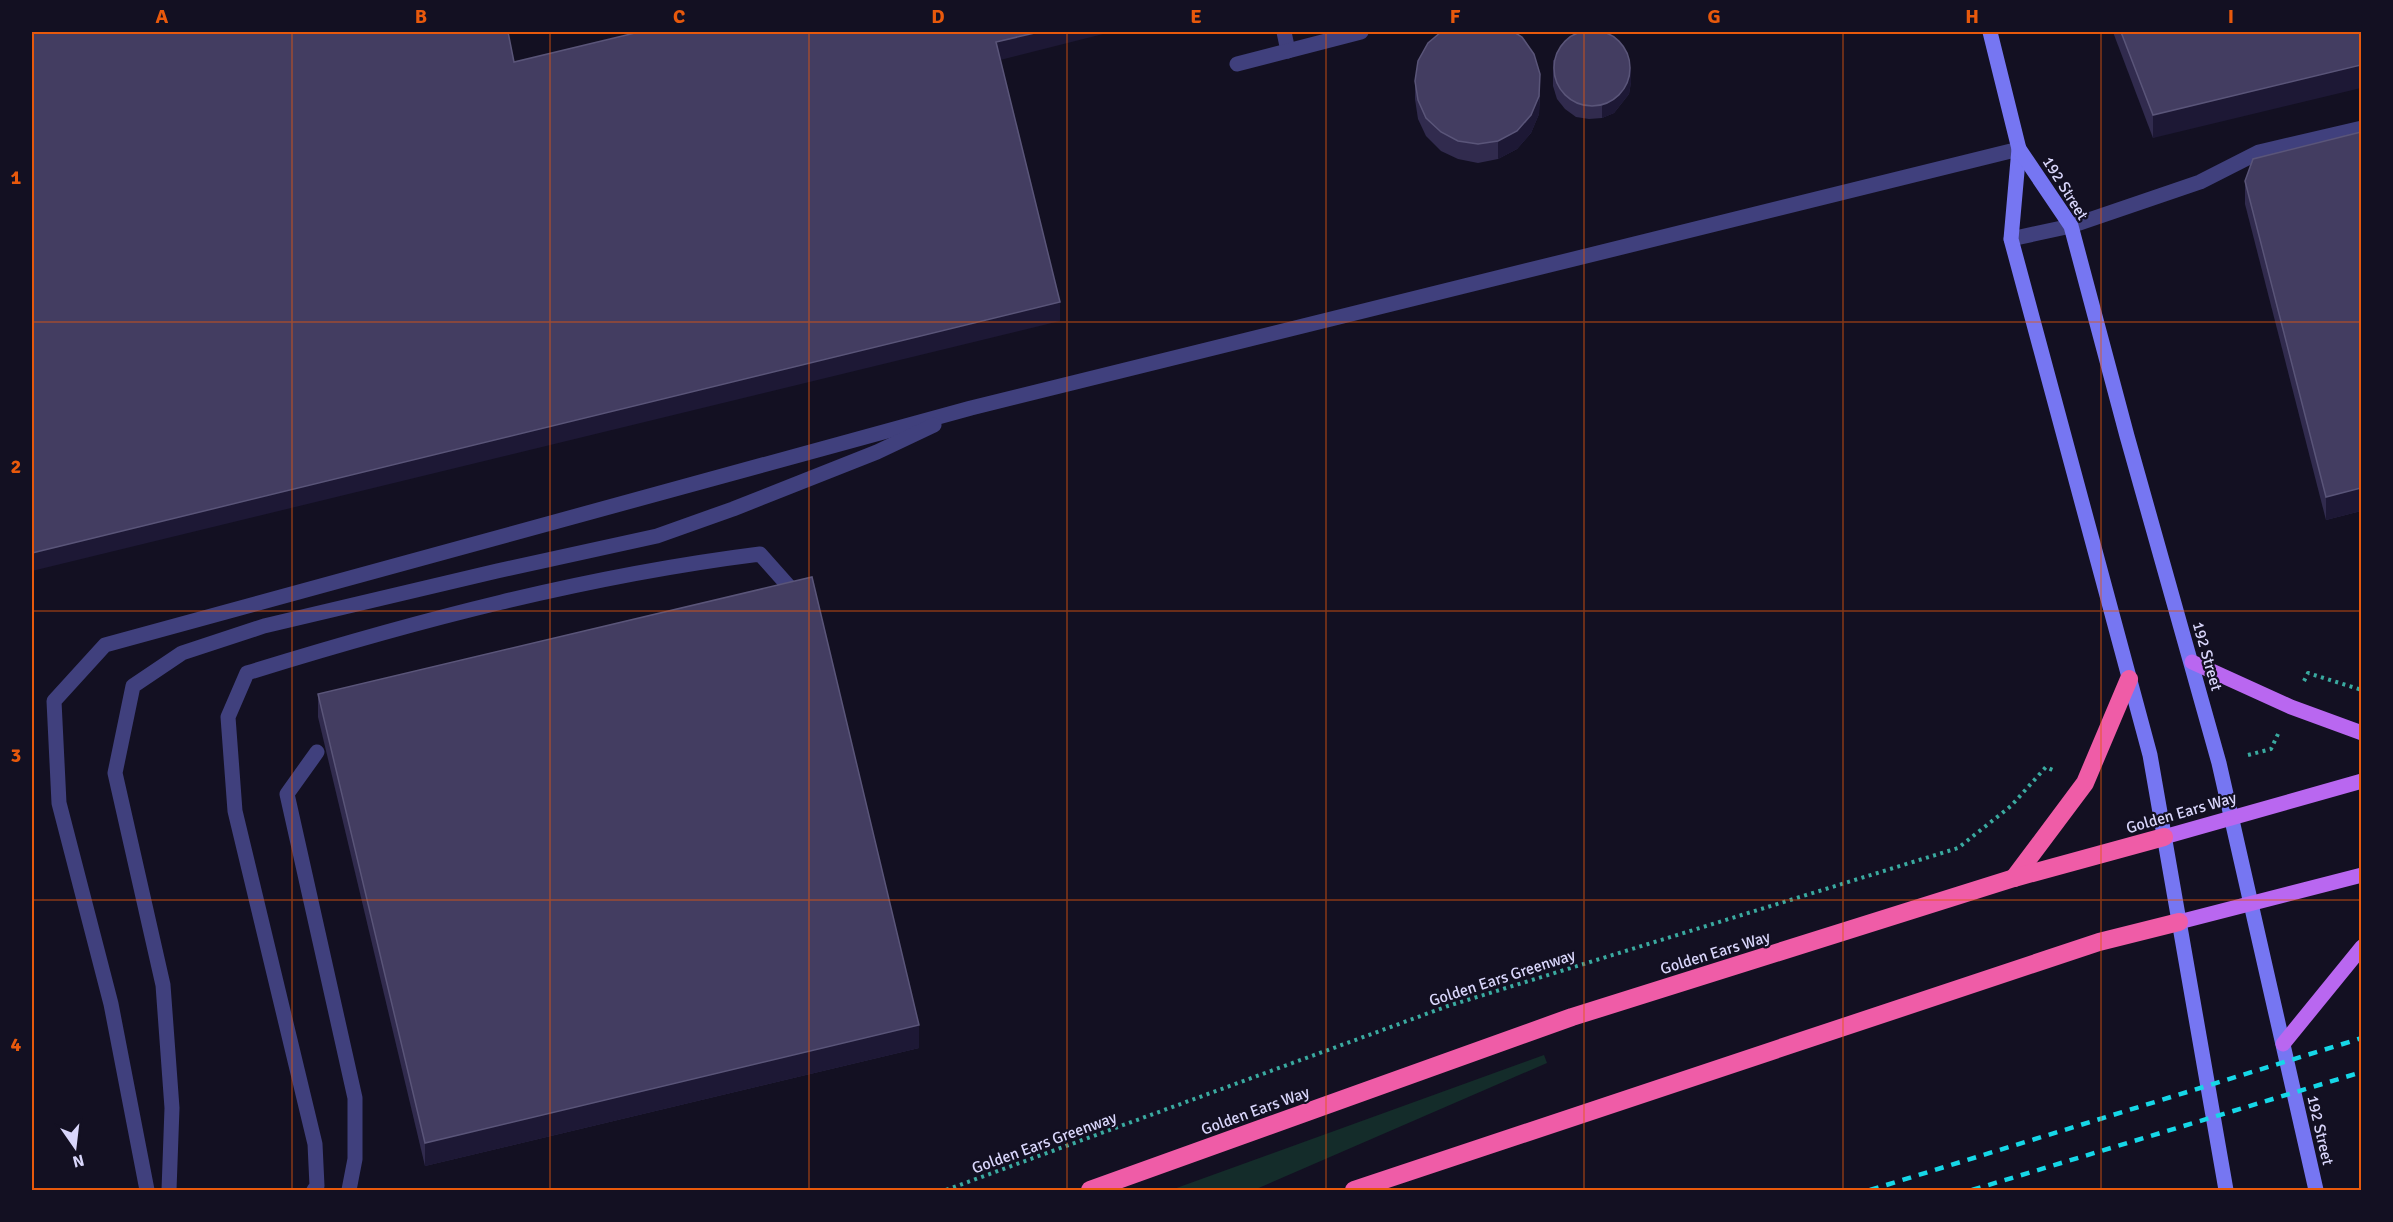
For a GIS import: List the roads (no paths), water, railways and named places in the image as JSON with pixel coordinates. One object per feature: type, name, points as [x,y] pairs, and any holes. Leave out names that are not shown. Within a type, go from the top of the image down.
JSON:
[{"type":"highway","points":[[2014,878],[2085,783],[2129,680]]},
{"type":"highway","name":"Golden Ears Way","points":[[1090,1191],[1572,1017],[2014,878],[2164,837]]},
{"type":"highway","points":[[1354,1191],[2100,942],[2179,922]]},
{"type":"main road","name":"192 Street","points":[[1990,32],[2019,149],[2011,239],[2150,755],[2226,1191]]},
{"type":"main road","name":"192 Street","points":[[2019,149],[2071,226],[2127,436],[2192,662],[2232,818],[2316,1191]]},
{"type":"main road","points":[[2192,662],[2291,707],[2361,733]]},
{"type":"main road","name":"Golden Ears Way","points":[[2164,837],[2361,781]]},
{"type":"main road","points":[[2179,922],[2361,875]]},
{"type":"main road","points":[[2283,1044],[2361,947]]},
{"type":"lane","points":[[1284,32],[1288,51]]},
{"type":"lane","points":[[1237,64],[1361,32]]},
{"type":"lane","points":[[2011,239],[2071,226],[2200,182],[2259,152],[2361,128]]},
{"type":"lane","points":[[147,1191],[111,1004],[59,803],[54,701],[105,645],[971,408],[2019,149]]},
{"type":"lane","points":[[169,1191],[172,1108],[163,985],[115,773],[133,686],[182,653],[264,626],[657,536],[733,509],[877,452],[971,408]]},
{"type":"lane","points":[[314,1191],[317,1186],[315,1144],[235,811],[228,717],[247,673],[472,609],[676,565],[760,554],[792,590]]},
{"type":"lane","points":[[317,752],[287,794],[355,1098],[355,1159],[349,1191]]},
{"type":"railway","points":[[1870,1190],[2362,1038]]},
{"type":"railway","points":[[1972,1190],[2362,1072]]}]
